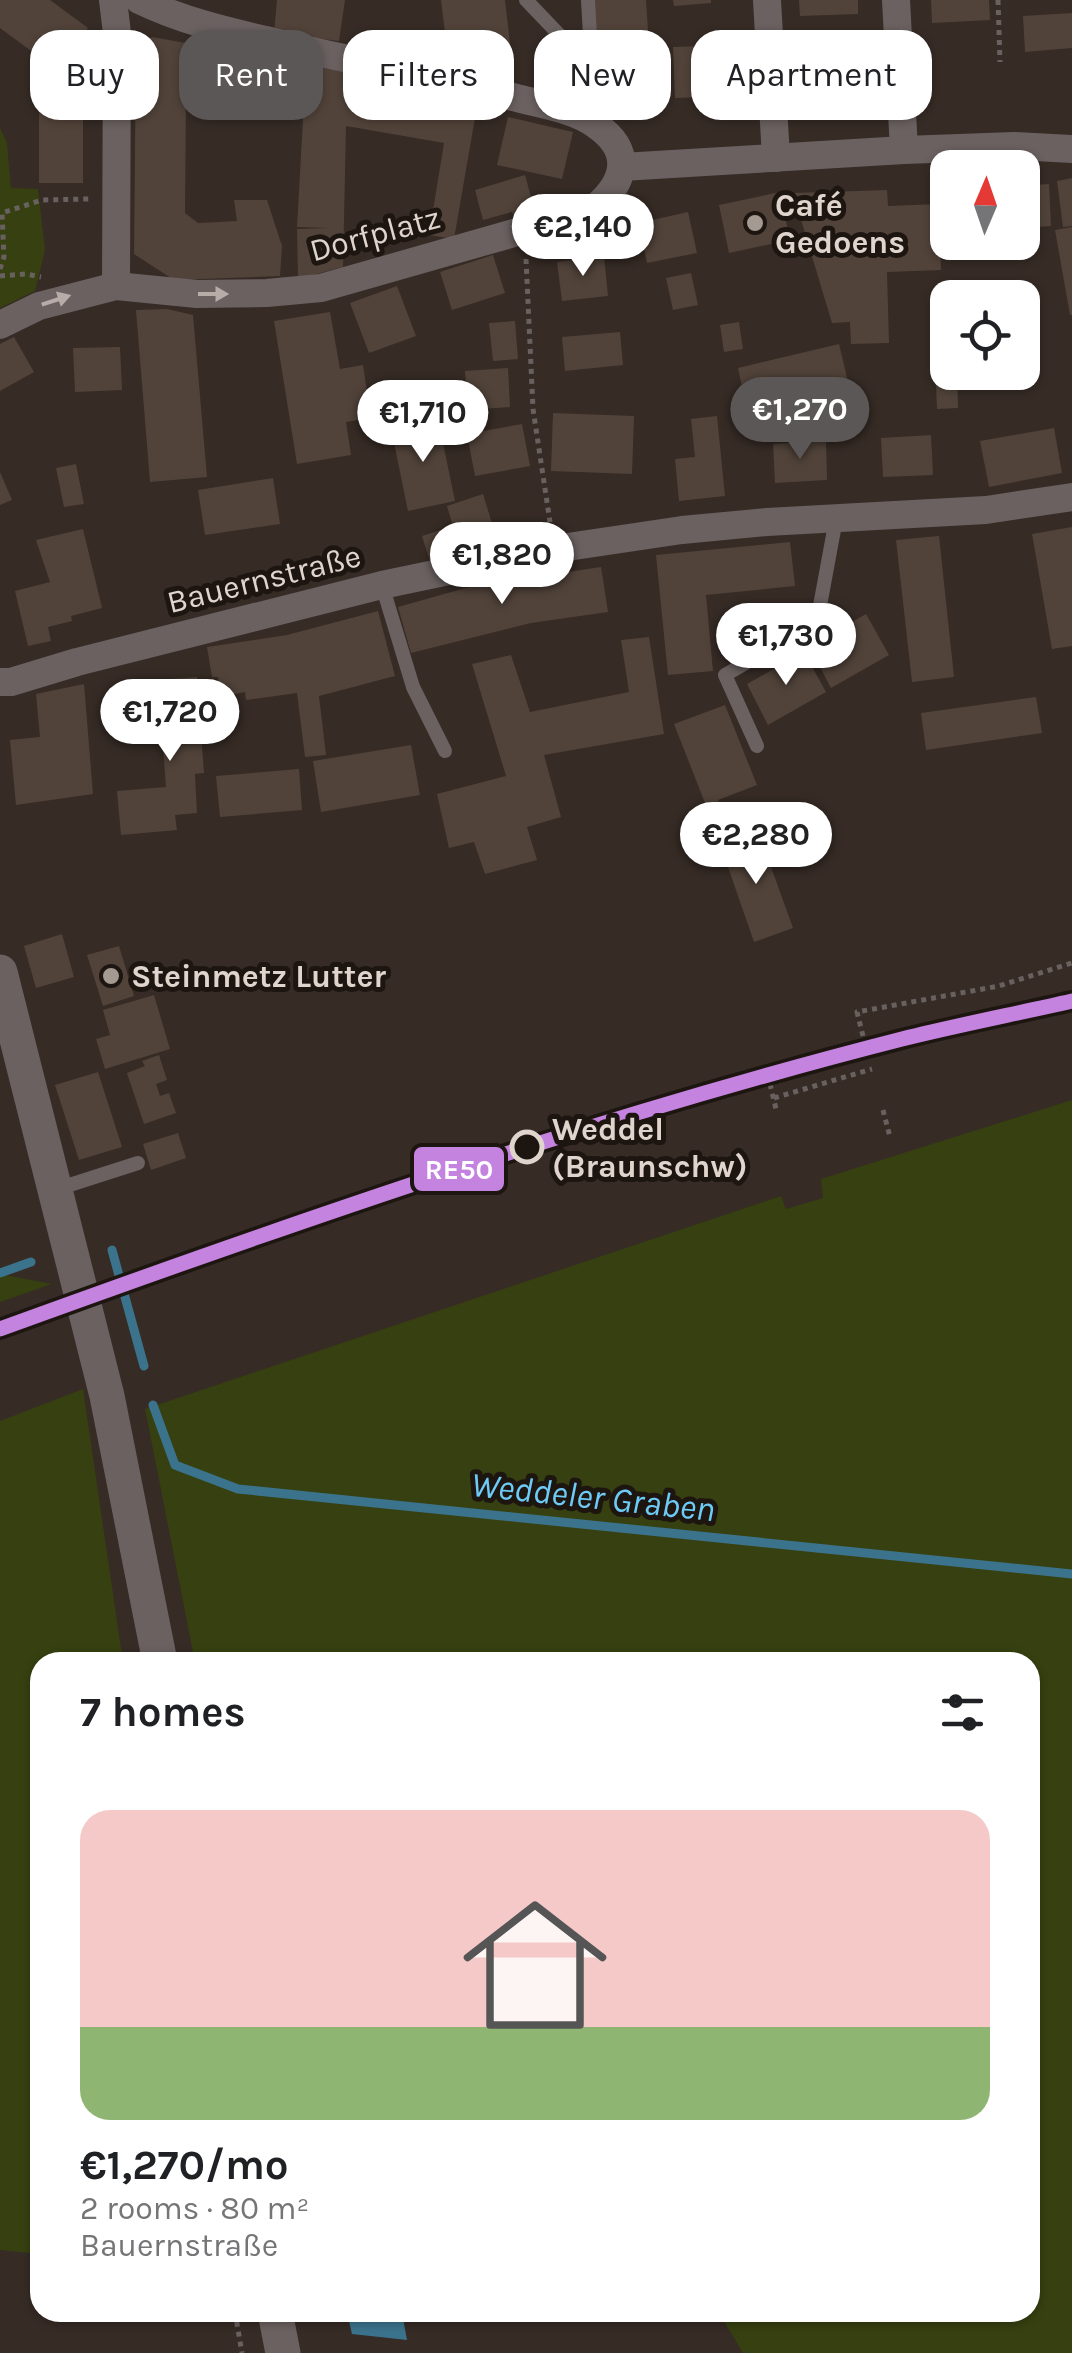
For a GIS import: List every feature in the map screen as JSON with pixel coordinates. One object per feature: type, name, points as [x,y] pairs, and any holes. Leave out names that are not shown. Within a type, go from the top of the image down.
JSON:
[{"type":"street","points":[[0,325],[39,306],[116,286],[117,33],[113,0]]},
{"type":"street","points":[[139,0],[217,28],[490,91],[595,123],[618,148],[622,167],[904,150],[1072,148]]},
{"type":"street","points":[[766,0],[776,158]]},
{"type":"street","points":[[896,0],[904,150]]},
{"type":"street","name":"Dorfplatz","points":[[116,286],[198,294],[267,294],[322,288],[590,210],[618,185],[622,167]]},
{"type":"street","name":"Bauernstraße","points":[[4,686],[76,662],[382,586],[554,549],[682,530],[986,510],[1072,497]]},
{"type":"street","points":[[0,972],[126,1485],[158,1652]]},
{"type":"street","points":[[276,2322],[282,2353]]},
{"type":"lane","points":[[526,0],[554,30]]},
{"type":"lane","points":[[588,0],[590,30]]},
{"type":"lane","points":[[758,746],[725,675],[817,622],[836,518]]},
{"type":"lane","points":[[382,586],[414,688],[445,751]]},
{"type":"lane","points":[[56,1189],[138,1163]]},
{"type":"path","points":[[998,0],[1000,62]]},
{"type":"path","points":[[43,277],[0,272],[4,258],[2,213],[42,200],[117,198]]},
{"type":"path","points":[[520,232],[528,269],[533,410],[554,549]]},
{"type":"path","points":[[863,1036],[857,1012],[999,986],[1072,963]]},
{"type":"path","points":[[774,1098],[872,1069]]},
{"type":"path","points":[[770,1084],[778,1113]]},
{"type":"path","points":[[883,1110],[890,1137]]},
{"type":"path","points":[[237,2322],[242,2353]]},
{"type":"green space","points":[[0,128],[7,143],[11,188],[38,189],[45,250],[35,291],[0,308]]},
{"type":"green space","points":[[1072,1100],[1072,2353],[743,2353],[724,2322],[1040,2322],[1040,1652],[193,1652],[145,1409],[781,1196],[786,1209],[823,1198],[821,1179]]},
{"type":"green space","points":[[0,1274],[52,1284],[0,1302]]},
{"type":"green space","points":[[83,1389],[122,1652],[30,1652],[30,2253],[0,2250],[0,1421]]},
{"type":"water","points":[[349,2322],[404,2322],[407,2340],[352,2334]]},
{"type":"building","points":[[0,0],[50,0],[88,28],[30,30],[30,50],[0,28]]},
{"type":"building","points":[[277,0],[345,0],[339,41],[323,39],[323,30],[274,30]]},
{"type":"building","points":[[441,0],[505,0],[508,30],[445,30]]},
{"type":"building","points":[[594,0],[646,0],[648,30],[596,30]]},
{"type":"building","points":[[673,0],[711,0],[711,3],[674,6]]},
{"type":"building","points":[[799,0],[858,0],[858,14],[800,16]]},
{"type":"building","points":[[931,0],[989,0],[990,20],[932,23]]},
{"type":"building","points":[[1072,13],[1072,48],[1025,52],[1023,16]]},
{"type":"building","points":[[159,38],[179,42],[179,120],[186,120],[185,213],[198,223],[237,221],[234,200],[267,200],[282,246],[280,276],[174,280],[134,254],[135,120],[159,120]]},
{"type":"building","points":[[691,46],[691,97],[675,98],[673,47]]},
{"type":"building","points":[[323,63],[343,66],[343,120],[475,120],[454,239],[429,235],[444,143],[346,126],[343,267],[298,279],[297,229],[329,228],[297,227],[303,120],[323,120]]},
{"type":"building","points":[[39,120],[83,120],[83,183],[39,183]]},
{"type":"building","points":[[507,120],[573,132],[562,179],[497,165]]},
{"type":"building","points":[[525,175],[535,211],[483,220],[475,190]]},
{"type":"building","points":[[1072,178],[1072,226],[1063,227],[1057,181]]},
{"type":"building","points":[[1049,184],[1051,226],[1040,227],[1040,185]]},
{"type":"building","points":[[887,190],[888,206],[930,204],[930,260],[941,260],[941,270],[887,272],[889,343],[851,344],[850,322],[832,323],[793,193]]},
{"type":"building","name":"Café Gedoens","points":[[780,192],[790,240],[729,253],[719,205]]},
{"type":"building","points":[[688,212],[697,253],[647,263],[639,223]]},
{"type":"building","points":[[1072,227],[1072,315],[1070,315],[1055,230]]},
{"type":"building","points":[[493,255],[505,293],[452,310],[440,272]]},
{"type":"building","points":[[604,256],[608,296],[562,301],[557,262]]},
{"type":"building","points":[[691,273],[698,305],[673,310],[666,278]]},
{"type":"building","points":[[397,286],[416,336],[369,353],[350,303]]},
{"type":"building","points":[[167,309],[193,315],[207,477],[150,482],[136,310]]},
{"type":"building","points":[[330,312],[340,369],[363,365],[371,418],[346,422],[351,455],[297,464],[274,321]]},
{"type":"building","points":[[515,321],[518,359],[493,361],[489,323]]},
{"type":"building","points":[[739,322],[743,349],[724,352],[720,325]]},
{"type":"building","points":[[620,332],[623,365],[565,371],[562,337]]},
{"type":"building","points":[[14,337],[34,372],[0,391],[0,344]]},
{"type":"building","points":[[839,344],[849,386],[747,410],[738,368]]},
{"type":"building","points":[[120,347],[122,390],[75,392],[73,348]]},
{"type":"building","points":[[508,368],[510,407],[468,410],[465,371]]},
{"type":"building","points":[[936,390],[958,390],[958,408],[937,409]]},
{"type":"building","points":[[553,413],[634,416],[632,474],[551,471]]},
{"type":"building","points":[[717,416],[725,496],[679,501],[675,459],[695,457],[691,419]]},
{"type":"building","points":[[438,419],[455,501],[408,511],[391,428]]},
{"type":"building","points":[[522,424],[530,466],[475,476],[467,434]]},
{"type":"building","points":[[1054,428],[1062,473],[989,487],[980,441]]},
{"type":"building","points":[[931,435],[933,475],[883,477],[881,438]]},
{"type":"building","points":[[826,441],[827,480],[775,483],[773,444]]},
{"type":"building","points":[[76,464],[84,504],[64,507],[56,468]]},
{"type":"building","points":[[0,472],[12,500],[0,505]]},
{"type":"building","points":[[273,478],[280,524],[205,535],[198,490]]},
{"type":"building","points":[[483,494],[498,543],[431,565],[422,536],[453,526],[447,506]]},
{"type":"building","points":[[1072,527],[1072,646],[1052,649],[1032,534]]},
{"type":"building","points":[[83,529],[102,608],[48,627],[51,641],[28,646],[15,591],[50,582],[36,540]]},
{"type":"building","points":[[939,536],[954,677],[912,682],[896,540]]},
{"type":"building","points":[[790,542],[795,586],[706,595],[713,671],[668,675],[656,555]]},
{"type":"building","points":[[601,567],[608,612],[531,623],[411,653],[398,607],[469,587]]},
{"type":"building","points":[[378,611],[395,676],[319,696],[326,755],[305,757],[297,693],[246,700],[245,692],[221,697],[218,677],[212,677],[207,647],[287,635]]},
{"type":"building","points":[[866,614],[889,655],[831,688],[809,646]]},
{"type":"building","points":[[649,637],[664,734],[544,755],[561,817],[527,827],[537,860],[485,874],[474,842],[449,848],[437,794],[506,776],[472,664],[511,655],[530,712],[629,692],[621,640]]},
{"type":"building","points":[[804,652],[826,692],[768,725],[747,684]]},
{"type":"building","points":[[197,677],[204,773],[195,774],[197,813],[175,815],[177,830],[121,835],[117,791],[166,787],[158,680]]},
{"type":"building","points":[[84,684],[93,794],[16,805],[10,740],[40,737],[36,694]]},
{"type":"building","points":[[1036,697],[1042,733],[926,750],[921,713]]},
{"type":"building","points":[[725,705],[757,785],[718,800],[729,829],[707,838],[696,812],[707,808],[674,724]]},
{"type":"building","points":[[411,745],[420,795],[321,812],[313,761]]},
{"type":"building","points":[[299,769],[302,810],[220,817],[216,776]]},
{"type":"building","points":[[758,831],[793,928],[754,942],[720,844]]},
{"type":"building","points":[[62,934],[74,977],[36,988],[24,946]]},
{"type":"building","name":"Steinmetz Lutter","points":[[119,946],[134,996],[103,1006],[87,955]]},
{"type":"building","points":[[154,995],[170,1049],[105,1069],[96,1039],[110,1035],[103,1010]]},
{"type":"building","points":[[159,1055],[167,1080],[156,1084],[160,1096],[169,1093],[176,1113],[144,1124],[127,1073],[145,1066],[142,1061]]},
{"type":"building","points":[[98,1072],[122,1147],[79,1160],[55,1085]]},
{"type":"building","points":[[178,1133],[186,1158],[151,1170],[143,1144]]},
{"type":"waterway","name":"Weddeler Graben","points":[[112,1250],[144,1366]]},
{"type":"waterway","name":"Weddeler Graben","points":[[0,1273],[31,1262]]},
{"type":"waterway","name":"Weddeler Graben","points":[[153,1405],[175,1465],[238,1489],[1072,1574]]},
{"type":"transit line","name":"RE50","points":[[0,1329],[335,1210],[674,1102],[902,1039],[1072,1001]]},
{"type":"place","name":"Café Gedoens","points":[[755,223]]},
{"type":"place","name":"Steinmetz Lutter","points":[[111,976]]},
{"type":"place","name":"Weddel (Braunschw)","points":[[527,1147]]}]
